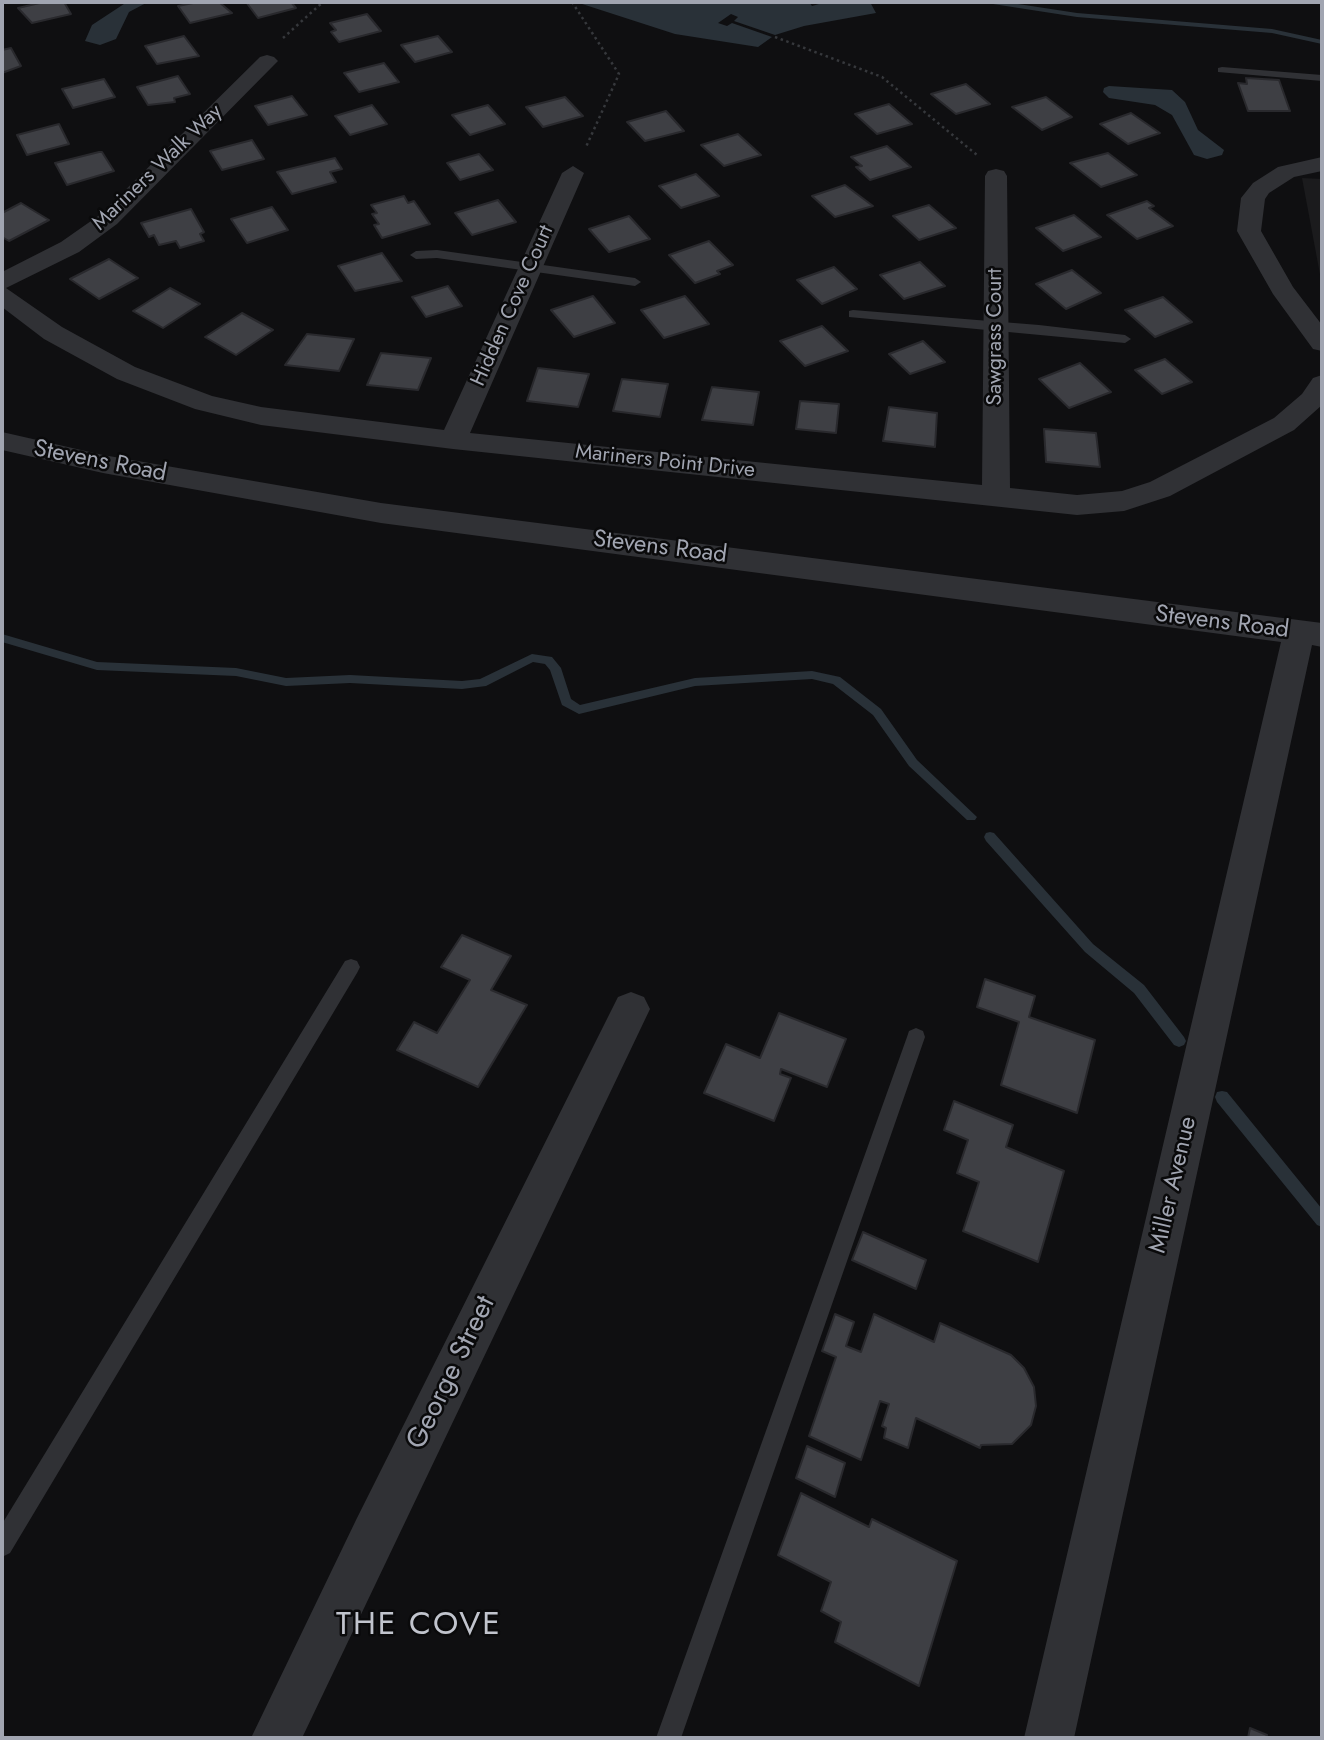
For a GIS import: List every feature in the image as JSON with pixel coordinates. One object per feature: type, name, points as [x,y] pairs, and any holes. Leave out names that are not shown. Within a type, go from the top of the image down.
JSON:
[{"type":"street","name":"Mariners Walk Way","points":[[2,282],[70,247],[109,219],[267,61]]},
{"type":"street","points":[[1322,164],[1286,172],[1261,188],[1253,198],[1249,231],[1282,289],[1322,343]]},
{"type":"street","name":"Hidden Cove Court","points":[[453,440],[573,173]]},
{"type":"street","name":"Sawgrass Court","points":[[996,176],[996,497]]},
{"type":"street","name":"Mariners Point Drive","points":[[2,295],[53,332],[94,356],[160,387],[205,404],[304,422],[453,440],[1077,505],[1110,503],[1142,496],[1284,424],[1312,400],[1322,384]]},
{"type":"street","name":"Stevens Road","points":[[2,441],[90,462],[381,513],[1311,633]]},
{"type":"street","name":"Miller Avenue","points":[[1049,1738],[1311,633]]},
{"type":"street","name":"George Street","points":[[276,1738],[379,1521],[631,1009]]},
{"type":"lane","points":[[1222,70],[1322,78]]},
{"type":"lane","points":[[416,255],[437,254],[635,282]]},
{"type":"lane","points":[[853,313],[996,325],[1125,340]]},
{"type":"lane","points":[[2,1545],[351,967]]},
{"type":"lane","points":[[668,1738],[916,1037]]},
{"type":"path","points":[[267,61],[283,38],[323,2]]},
{"type":"path","points":[[572,2],[618,74],[573,173]]},
{"type":"path","points":[[775,37],[882,77],[968,146],[996,176]]},
{"type":"shaded area","points":[[127,2],[148,2],[129,12],[116,39],[100,45],[85,41],[92,25]]},
{"type":"shaded area","points":[[576,2],[809,2],[812,6],[826,2],[870,2],[876,13],[804,26],[775,35],[734,21],[738,17],[731,14],[718,23],[727,26],[732,23],[772,37],[758,47],[675,34]]},
{"type":"shaded area","points":[[1109,86],[1172,90],[1185,102],[1198,130],[1224,150],[1222,155],[1207,159],[1194,155],[1172,115],[1155,105],[1109,98],[1103,92],[1104,88]]},
{"type":"shaded area","points":[[1302,178],[1322,179],[1322,285]]},
{"type":"building","points":[[44,2],[64,2],[71,14],[32,23],[18,8]]},
{"type":"building","points":[[219,2],[232,13],[190,23],[178,6]]},
{"type":"building","points":[[246,2],[291,2],[296,8],[258,18]]},
{"type":"building","points":[[367,14],[381,31],[339,42],[331,32],[336,30],[330,23]]},
{"type":"building","points":[[184,36],[199,56],[157,64],[145,46]]},
{"type":"building","points":[[438,36],[452,52],[415,62],[401,45]]},
{"type":"building","points":[[11,48],[21,66],[2,73],[2,50]]},
{"type":"building","points":[[384,63],[399,82],[359,92],[344,73]]},
{"type":"building","points":[[178,76],[190,94],[174,98],[175,102],[148,105],[137,87]]},
{"type":"building","points":[[1246,78],[1279,80],[1290,111],[1248,111],[1238,83],[1247,84]]},
{"type":"building","points":[[104,79],[115,97],[73,108],[62,89]]},
{"type":"building","points":[[966,84],[990,104],[956,114],[931,94]]},
{"type":"building","points":[[292,96],[307,115],[268,125],[255,106]]},
{"type":"building","points":[[565,97],[583,116],[543,127],[526,107]]},
{"type":"building","points":[[1046,97],[1072,117],[1042,130],[1012,107]]},
{"type":"building","points":[[889,104],[912,124],[877,134],[855,114]]},
{"type":"building","points":[[372,105],[387,124],[350,135],[335,116]]},
{"type":"building","points":[[488,105],[505,124],[470,135],[452,115]]},
{"type":"building","points":[[666,111],[684,131],[645,141],[627,122]]},
{"type":"building","points":[[1131,113],[1160,133],[1128,144],[1100,124]]},
{"type":"building","points":[[59,124],[69,144],[27,155],[17,135]]},
{"type":"building","points":[[738,134],[761,155],[724,166],[701,145]]},
{"type":"building","points":[[252,140],[264,159],[222,170],[210,151]]},
{"type":"building","points":[[887,146],[911,167],[870,180],[856,167],[862,166],[851,157]]},
{"type":"building","points":[[102,152],[114,171],[67,185],[55,163]]},
{"type":"building","points":[[1108,153],[1137,175],[1101,187],[1070,163]]},
{"type":"building","points":[[479,154],[493,170],[460,180],[447,163]]},
{"type":"building","points":[[335,158],[342,169],[330,172],[336,182],[292,194],[277,172]]},
{"type":"building","points":[[696,174],[719,196],[681,208],[659,186]]},
{"type":"building","points":[[845,185],[873,206],[835,217],[812,196]]},
{"type":"building","points":[[404,196],[408,203],[414,201],[430,224],[382,238],[374,225],[379,224],[372,214],[377,213],[371,205]]},
{"type":"building","points":[[498,200],[516,222],[472,235],[455,213]]},
{"type":"building","points":[[1147,201],[1154,206],[1149,208],[1173,226],[1137,239],[1107,215]]},
{"type":"building","points":[[21,203],[49,220],[9,241],[2,237],[2,213]]},
{"type":"building","points":[[929,205],[956,228],[919,240],[893,216]]},
{"type":"building","points":[[272,207],[288,230],[247,243],[231,219]]},
{"type":"building","points":[[191,209],[204,232],[200,234],[204,241],[180,248],[176,241],[159,245],[154,235],[149,237],[141,223]]},
{"type":"building","points":[[1074,215],[1101,237],[1063,251],[1036,228]]},
{"type":"building","points":[[629,216],[650,239],[609,252],[589,229]]},
{"type":"building","points":[[709,241],[733,265],[717,271],[720,274],[695,283],[669,255]]},
{"type":"building","points":[[382,253],[402,281],[355,291],[338,266]]},
{"type":"building","points":[[109,259],[138,278],[99,299],[70,279]]},
{"type":"building","points":[[920,262],[945,286],[904,299],[880,275]]},
{"type":"building","points":[[834,267],[857,289],[822,304],[797,280]]},
{"type":"building","points":[[1072,270],[1101,293],[1066,309],[1036,284]]},
{"type":"building","points":[[448,286],[462,306],[426,317],[412,297]]},
{"type":"building","points":[[170,288],[200,304],[163,328],[133,311]]},
{"type":"building","points":[[593,296],[615,323],[574,337],[551,310]]},
{"type":"building","points":[[685,296],[709,324],[664,338],[641,310]]},
{"type":"building","points":[[1163,297],[1192,322],[1155,337],[1125,310]]},
{"type":"building","points":[[242,313],[273,330],[236,355],[205,337]]},
{"type":"building","points":[[822,326],[848,351],[805,366],[780,341]]},
{"type":"building","points":[[307,334],[354,339],[339,371],[285,365]]},
{"type":"building","points":[[923,341],[945,362],[910,374],[889,354]]},
{"type":"building","points":[[381,353],[431,358],[418,390],[367,385]]},
{"type":"building","points":[[1165,359],[1192,382],[1162,394],[1135,370]]},
{"type":"building","points":[[1080,363],[1111,392],[1069,408],[1039,379]]},
{"type":"building","points":[[538,368],[589,374],[578,407],[527,401]]},
{"type":"building","points":[[622,379],[668,384],[660,417],[613,411]]},
{"type":"building","points":[[712,387],[759,392],[753,425],[702,420]]},
{"type":"building","points":[[800,401],[839,404],[836,433],[796,429]]},
{"type":"building","points":[[889,407],[937,413],[935,447],[883,441]]},
{"type":"building","points":[[1044,429],[1096,433],[1100,467],[1046,462]]},
{"type":"building","points":[[462,935],[511,956],[491,990],[527,1005],[478,1087],[397,1050],[414,1022],[437,1033],[470,980],[441,967]]},
{"type":"building","points":[[985,979],[1035,996],[1029,1017],[1095,1040],[1077,1113],[1001,1085],[1019,1022],[977,1007]]},
{"type":"building","points":[[779,1013],[846,1039],[827,1087],[781,1069],[780,1074],[791,1078],[774,1121],[704,1093],[726,1044],[760,1058]]},
{"type":"building","points":[[954,1101],[1013,1125],[1006,1147],[1064,1171],[1038,1262],[963,1231],[979,1182],[957,1173],[968,1140],[944,1130]]},
{"type":"building","points":[[863,1232],[926,1260],[916,1289],[852,1260]]},
{"type":"building","points":[[835,1314],[854,1322],[846,1346],[861,1352],[874,1314],[934,1342],[940,1323],[1011,1355],[1024,1368],[1034,1387],[1036,1406],[1031,1425],[1012,1444],[981,1445],[980,1448],[916,1418],[908,1448],[884,1438],[886,1428],[882,1426],[889,1404],[880,1401],[861,1460],[809,1436],[836,1357],[822,1351]]},
{"type":"building","points":[[807,1446],[845,1463],[835,1497],[796,1478]]},
{"type":"building","points":[[801,1493],[869,1527],[872,1519],[957,1561],[919,1686],[835,1642],[841,1622],[821,1611],[831,1582],[778,1555]]},
{"type":"building","points":[[1250,1728],[1267,1735],[1266,1738],[1248,1738]]},
{"type":"waterway","points":[[993,2],[1077,15],[1272,31],[1322,42]]},
{"type":"waterway","points":[[2,638],[97,666],[236,672],[286,682],[350,679],[462,685],[482,683],[532,658],[548,660],[555,668],[566,702],[579,710],[695,682],[812,675],[836,680],[877,712],[913,763],[971,817]]},
{"type":"waterway","points":[[990,837],[1089,948],[1139,989],[1179,1041]]},
{"type":"waterway","points":[[1222,1097],[1322,1220]]},
{"type":"district","name":"THE COVE","points":[[419,1626]]}]
